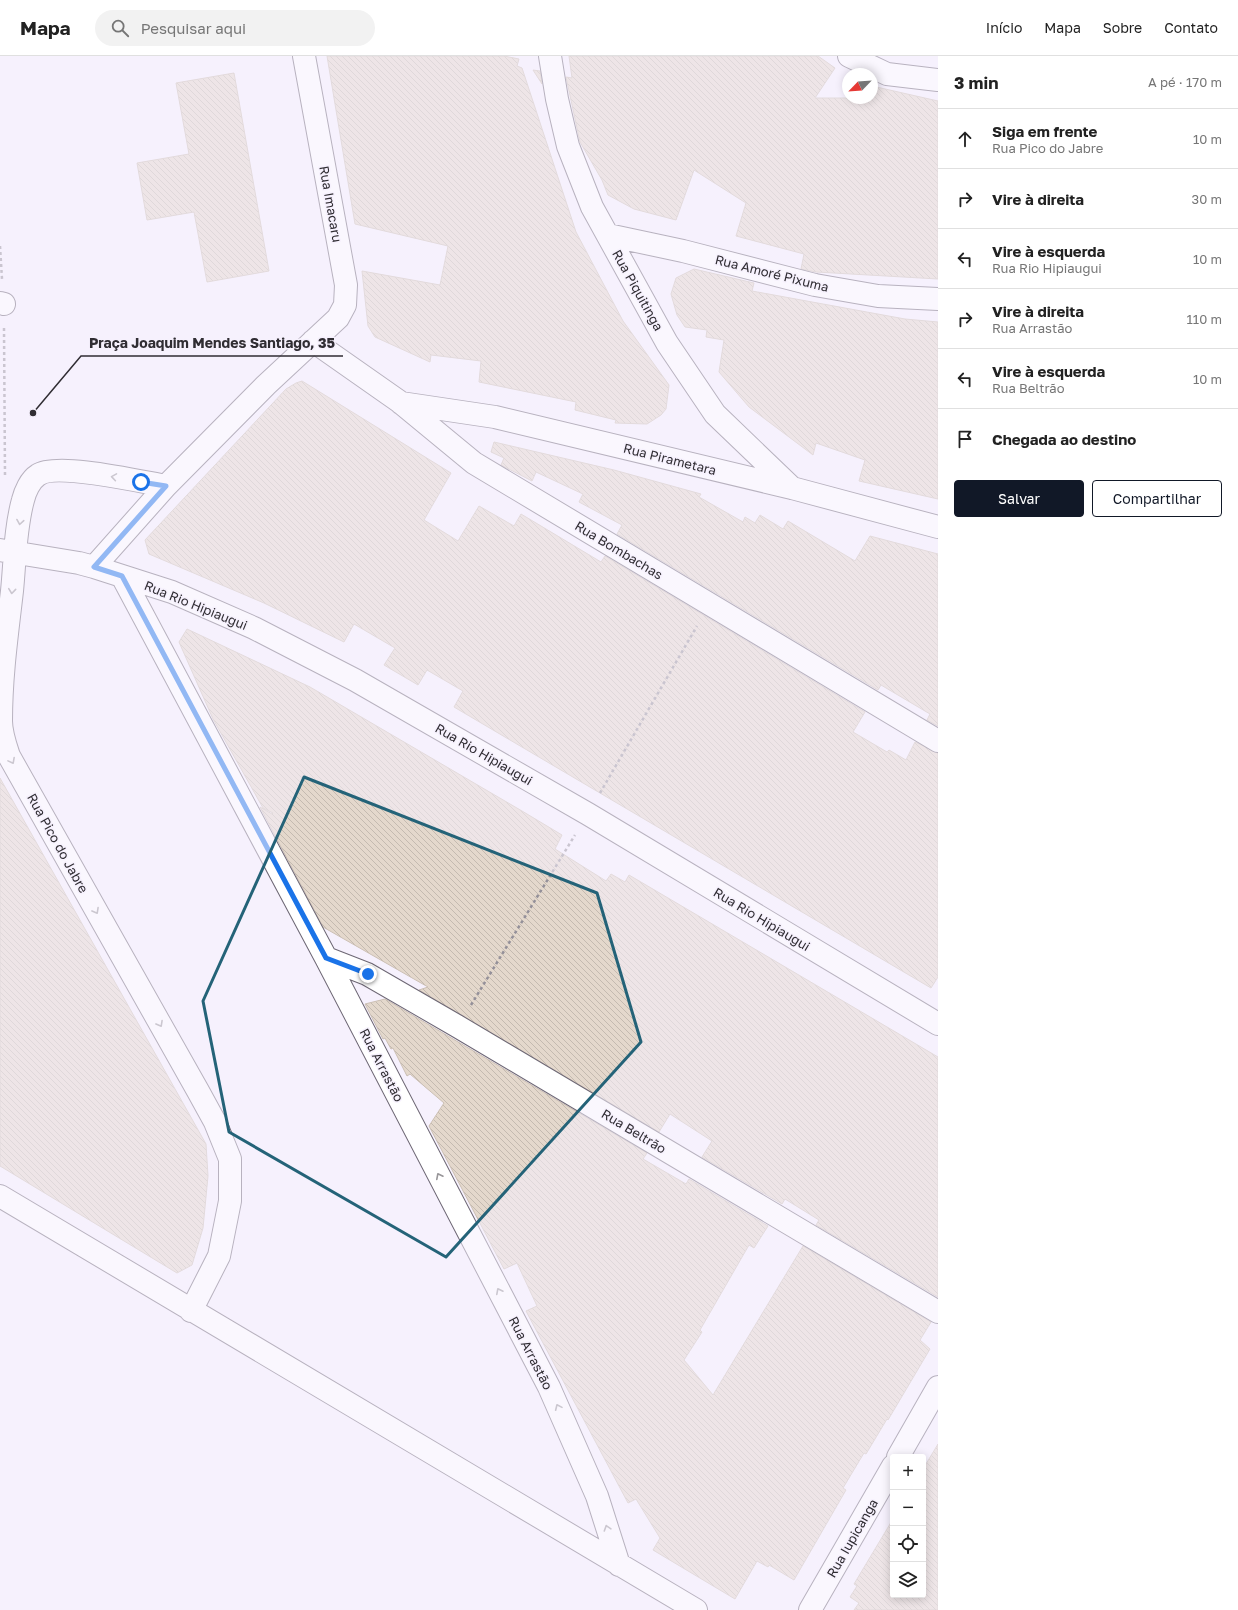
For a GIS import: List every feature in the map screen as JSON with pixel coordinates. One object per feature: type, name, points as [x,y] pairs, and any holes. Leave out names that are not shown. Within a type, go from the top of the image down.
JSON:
[{"type":"street","name":"Rua Imacaru","points":[[94,567],[166,486],[266,384],[338,318],[345,304],[346,285],[304,56]]},
{"type":"street","name":"Rua Piquitinga","points":[[550,56],[557,99],[568,146],[592,208],[667,343],[715,414],[792,488]]},
{"type":"street","points":[[849,56],[887,74],[938,80]]},
{"type":"street","name":"Rua Amoré Pixuma","points":[[608,235],[683,251],[815,285],[878,296],[938,299]]},
{"type":"street","name":"Rua Bombachas","points":[[313,340],[400,402],[474,463],[938,741]]},
{"type":"street","name":"Rua Pirametara","points":[[400,402],[495,416],[792,488],[938,527]]},
{"type":"street","name":"Rua Pico do Jabre","points":[[166,486],[76,471],[49,470],[38,474],[31,482],[23,500],[8,551],[5,650],[1,715],[2,737],[6,750],[208,1110],[230,1159],[230,1201],[219,1256],[191,1311]]},
{"type":"street","name":"Rua Rio Hipiaugui","points":[[8,551],[94,567],[172,592],[254,628],[355,680],[588,814],[938,1024]]},
{"type":"street","name":"Rua Arrastão","points":[[122,576],[326,958],[549,1387],[597,1496],[619,1565]]},
{"type":"street","name":"Rua Beltrão","points":[[326,958],[368,974],[938,1312]]},
{"type":"street","points":[[0,1196],[696,1610]]},
{"type":"street","points":[[900,1454],[938,1387]]},
{"type":"street","name":"Rua Iupicanga","points":[[810,1610],[890,1471]]},
{"type":"path","points":[[0,246],[5,478]]},
{"type":"highlighted area","points":[[304,777],[597,893],[641,1042],[446,1257],[229,1132],[203,1001]]},
{"type":"building","points":[[327,56],[504,56],[519,59],[517,66],[522,68],[576,232],[623,321],[669,385],[666,409],[661,415],[647,424],[615,423],[616,420],[575,410],[576,402],[479,382],[481,361],[431,355],[430,362],[375,337],[368,326],[362,271],[440,285],[448,246],[355,224]]},
{"type":"building","points":[[569,56],[818,56],[835,68],[815,98],[842,98],[842,104],[878,104],[878,87],[938,101],[938,279],[816,272],[801,269],[804,254],[736,236],[746,203],[694,170],[676,220],[634,209],[608,195],[602,180],[580,142],[566,77],[572,78]]},
{"type":"building","points":[[533,70],[540,71],[542,84]]},
{"type":"building","points":[[234,73],[269,271],[207,282],[194,212],[147,220],[137,163],[189,154],[176,83]]},
{"type":"building","points":[[694,269],[754,283],[752,291],[905,319],[938,322],[938,499],[859,481],[865,460],[816,443],[813,455],[749,407],[719,372],[724,340],[706,337],[707,330],[685,327],[677,315],[671,294],[676,278]]},
{"type":"building","points":[[302,381],[451,473],[424,520],[458,541],[479,506],[514,526],[521,514],[601,562],[605,556],[865,712],[853,732],[887,752],[889,750],[906,760],[915,742],[938,753],[938,977],[931,988],[454,707],[463,691],[427,670],[418,685],[384,665],[395,648],[354,624],[344,642],[264,603],[149,554],[145,540],[286,389]]},
{"type":"building","points":[[494,442],[614,470],[701,494],[699,497],[743,522],[745,517],[755,523],[760,515],[783,529],[788,521],[855,561],[870,536],[938,554],[938,726],[927,720],[930,714],[881,685],[878,690],[617,534],[622,525],[579,502],[583,494],[536,472],[532,481],[501,465],[504,458],[491,452]]},
{"type":"building","points":[[187,629],[310,687],[562,835],[555,849],[606,881],[611,874],[625,882],[629,875],[938,1057],[938,1297],[816,1225],[819,1220],[785,1199],[782,1204],[702,1157],[712,1141],[670,1114],[659,1132],[419,990],[428,987],[323,927],[260,807],[272,814],[273,813],[263,808],[213,719],[179,642]]},
{"type":"building","points":[[0,778],[206,1144],[208,1176],[203,1228],[192,1265],[177,1273],[0,1166]]},
{"type":"building","points":[[385,999],[647,1153],[643,1159],[686,1184],[689,1179],[768,1226],[754,1248],[749,1245],[700,1330],[702,1332],[684,1360],[713,1395],[803,1246],[931,1322],[920,1340],[930,1349],[888,1420],[887,1419],[866,1454],[864,1453],[843,1488],[846,1490],[794,1580],[769,1565],[768,1567],[757,1561],[735,1599],[653,1550],[660,1538],[636,1499],[628,1503],[526,1311],[537,1306],[517,1263],[504,1269],[429,1126],[444,1103],[410,1074],[407,1076],[393,1048],[391,1049],[385,1038],[383,1039],[365,1004]]},
{"type":"building","points":[[938,1444],[938,1610],[854,1610],[859,1603],[850,1597],[857,1586],[854,1584],[890,1524],[890,1598],[926,1598],[926,1464]]},
{"type":"place","name":"Praça Joaquim Mendes Santiago, 35","points":[[33,413]]},
{"type":"route","points":[[141,482],[166,486],[94,567],[122,576],[326,958],[368,974]]}]
